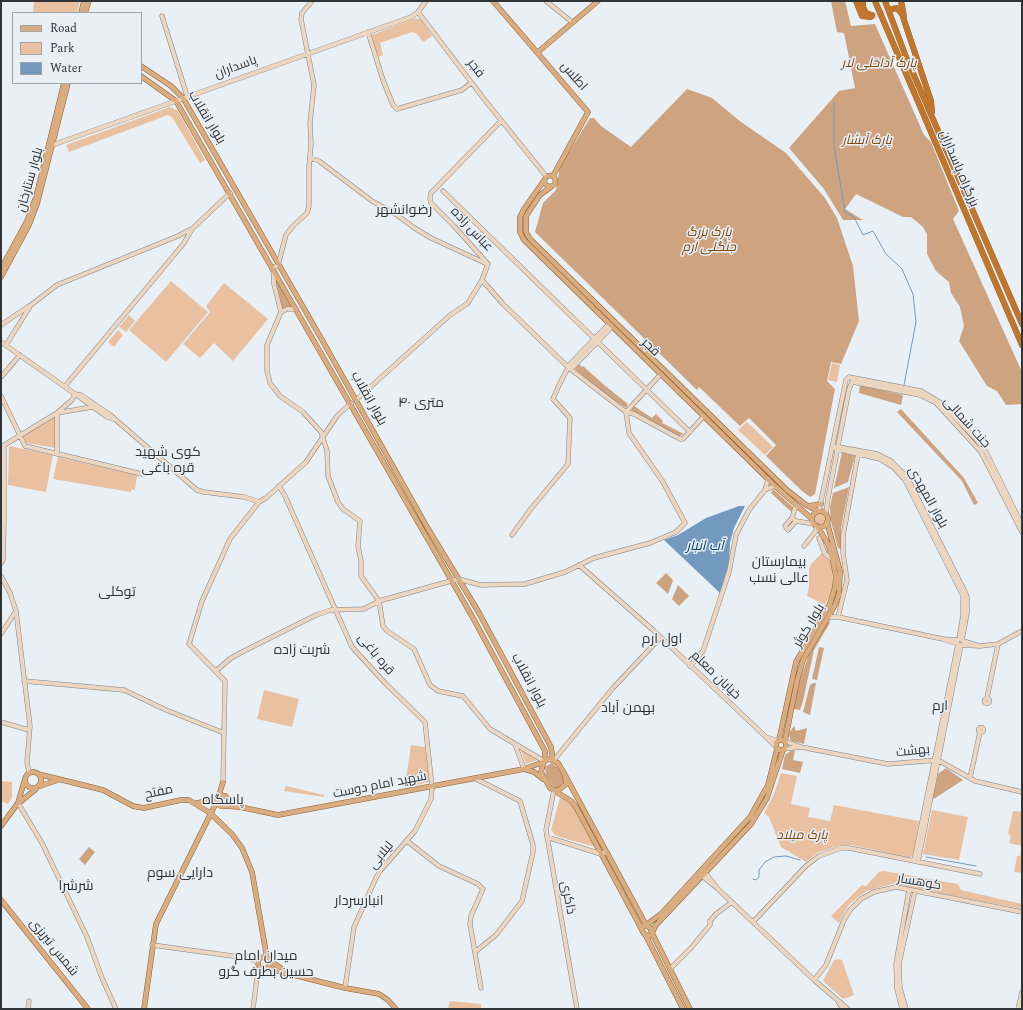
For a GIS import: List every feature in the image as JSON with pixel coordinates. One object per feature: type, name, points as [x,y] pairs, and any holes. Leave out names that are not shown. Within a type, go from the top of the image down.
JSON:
[{"type":"highway","points":[[856,1],[862,16],[872,16],[866,13],[863,7],[863,1]]},
{"type":"highway","name":"بزرگراه پاسداران","points":[[875,1],[1022,345]]},
{"type":"highway","name":"بزرگراه پاسداران","points":[[885,1],[906,57],[1022,324]]},
{"type":"highway","points":[[900,1],[931,101],[932,116]]},
{"type":"highway","points":[[900,1],[892,9],[900,9],[905,20]]},
{"type":"main road","points":[[81,12],[84,1]]},
{"type":"main road","points":[[85,12],[89,1]]},
{"type":"main road","name":"اطلس","points":[[493,1],[588,112],[553,176]]},
{"type":"main road","points":[[538,52],[598,1]]},
{"type":"main road","name":"بلوار انقلاب","points":[[142,67],[185,97],[236,191],[328,351],[353,402],[545,751],[541,772],[544,779]]},
{"type":"main road","name":"بلوار انقلاب","points":[[142,77],[176,100],[296,309],[478,611],[551,747],[554,760]]},
{"type":"main road","name":"بلوار ستارخان","points":[[1,277],[29,225],[44,182],[64,84]]},
{"type":"main road","name":"بلوار ستارخان","points":[[1,269],[27,221],[36,197],[68,84]]},
{"type":"main road","points":[[553,176],[556,182],[551,186],[546,185],[546,178],[553,176]]},
{"type":"main road","name":"فجر","points":[[546,178],[520,217],[520,232],[524,240],[554,266],[706,414],[787,490],[806,505],[818,511]]},
{"type":"main road","name":"فجر","points":[[551,186],[540,195],[530,209],[524,224],[530,239],[554,266]]},
{"type":"main road","points":[[230,193],[236,191]]},
{"type":"main road","name":"فجر","points":[[612,323],[661,374],[706,414],[775,486],[810,517]]},
{"type":"main road","points":[[323,354],[327,356],[328,351]]},
{"type":"main road","points":[[806,505],[814,506],[820,504]]},
{"type":"main road","points":[[818,511],[826,514],[827,522],[824,525],[816,525],[810,517],[818,511]]},
{"type":"main road","name":"بلوار کوثر","points":[[784,750],[784,731],[796,662],[830,604],[835,587],[836,577],[827,522]]},
{"type":"main road","name":"بلوار کوثر","points":[[777,749],[784,731],[801,666],[835,605],[840,583],[840,571],[830,543],[824,538],[816,525]]},
{"type":"main road","points":[[824,614],[828,617]]},
{"type":"main road","points":[[779,741],[785,741]]},
{"type":"main road","points":[[646,936],[649,936],[671,907],[703,873],[750,817],[763,796],[775,770],[784,750],[777,749],[775,770]]},
{"type":"main road","points":[[554,760],[566,775],[646,925],[652,932],[690,1009]]},
{"type":"main road","name":"شهید امام دوست","points":[[240,807],[278,815],[476,779],[524,769],[544,761],[554,760]]},
{"type":"main road","points":[[524,769],[534,772],[544,779],[554,791],[571,801],[576,807],[634,917],[646,936],[683,1009]]},
{"type":"main road","points":[[18,803],[25,780],[29,773],[38,774],[41,778],[38,787]]},
{"type":"main road","name":"مفتح","points":[[38,774],[104,790],[133,806],[144,808],[181,800],[189,800],[197,803]]},
{"type":"main road","points":[[554,791],[564,787],[566,775]]},
{"type":"main road","points":[[1,826],[18,803],[38,787],[60,779]]},
{"type":"main road","points":[[25,780],[28,787],[38,787]]},
{"type":"main road","points":[[210,813],[224,806],[227,798],[223,782]]},
{"type":"main road","points":[[144,1009],[156,924],[161,911],[218,799],[223,782]]},
{"type":"main road","points":[[197,803],[218,799],[222,796],[240,807]]},
{"type":"main road","points":[[218,799],[218,805],[240,807]]},
{"type":"main road","points":[[197,803],[232,834],[242,848],[252,872],[269,966],[263,968]]},
{"type":"main road","name":"شمس تبریزی","points":[[1,900],[88,1009]]},
{"type":"main road","points":[[641,928],[671,907]]},
{"type":"main road","points":[[634,917],[637,918],[640,914]]},
{"type":"main road","points":[[264,944],[261,957],[258,962],[263,968],[345,988],[379,994],[388,1000],[396,1009]]},
{"type":"main road","points":[[261,957],[268,959],[290,974]]},
{"type":"street","points":[[312,1],[302,13],[301,19],[309,52],[314,85],[310,123],[311,144],[308,184],[310,206],[303,217],[286,235],[278,265],[273,268],[274,284],[281,312],[267,345],[267,371],[270,383],[280,396],[303,412],[321,432],[327,450],[328,476],[338,502],[343,509],[360,521],[358,546],[361,561],[361,576],[379,601],[383,626],[387,631],[414,649],[430,685],[438,690],[463,696],[490,729],[544,761]]},
{"type":"street","name":"پاسداران","points":[[51,146],[309,52],[411,17],[418,12],[426,1]]},
{"type":"street","points":[[546,1],[572,22]]},
{"type":"street","name":"فجر","points":[[418,12],[546,178]]},
{"type":"street","points":[[162,16],[185,97]]},
{"type":"street","points":[[368,32],[383,80],[393,105],[397,109],[462,90],[472,83]]},
{"type":"street","name":"عباس زاده","points":[[216,671],[189,644],[202,601],[230,539],[253,512],[259,502],[306,462],[337,416],[449,316],[468,303],[482,280],[488,264],[431,203],[430,198],[431,193],[502,121]]},
{"type":"street","points":[[310,158],[319,161],[372,201],[397,215],[417,229],[488,264]]},
{"type":"street","points":[[443,191],[690,432]]},
{"type":"street","points":[[66,386],[184,243],[192,229],[230,193]]},
{"type":"street","points":[[1,325],[57,285],[192,229]]},
{"type":"street","points":[[482,280],[569,368],[626,412],[634,414],[680,439],[683,439],[706,414]]},
{"type":"street","points":[[6,345],[31,305]]},
{"type":"street","points":[[281,312],[287,309],[296,309]]},
{"type":"street","points":[[512,535],[530,510],[568,464],[570,418],[553,399],[559,385],[569,368],[573,367],[596,340],[610,329],[612,323]]},
{"type":"street","points":[[1,342],[66,386],[92,407],[107,417],[113,419]]},
{"type":"street","points":[[1,377],[20,355]]},
{"type":"street","points":[[626,412],[661,374]]},
{"type":"street","points":[[818,511],[833,447],[846,380],[849,377],[853,380],[849,389],[826,514]]},
{"type":"street","name":"جنت شمالی","points":[[853,380],[920,395],[936,403],[953,417],[981,452],[992,469],[1020,524],[1022,532]]},
{"type":"street","points":[[1,563],[3,560],[5,484],[3,446],[57,413],[72,400],[75,394]]},
{"type":"street","points":[[75,394],[87,399],[109,414],[197,490],[244,497],[259,502]]},
{"type":"street","points":[[1,396],[25,446],[142,474]]},
{"type":"street","points":[[57,413],[92,407]]},
{"type":"street","points":[[223,782],[225,681],[216,671],[231,658],[316,615],[335,610],[364,609],[379,601],[458,579],[481,585],[525,584],[565,572],[594,558],[650,543],[676,532],[685,523],[663,482],[629,433],[626,412]]},
{"type":"street","points":[[57,413],[57,454]]},
{"type":"street","name":"بلوار المهدی","points":[[833,447],[877,454],[891,461],[901,472],[924,514],[963,596],[963,615],[960,642],[916,861]]},
{"type":"street","name":"بلوار المهدی","points":[[839,448],[880,459],[901,472]]},
{"type":"street","points":[[838,617],[847,580],[843,553],[843,536],[858,454]]},
{"type":"street","points":[[690,666],[703,651],[729,572],[736,535],[749,510],[765,490],[768,479]]},
{"type":"street","name":"قره باغی","points":[[279,486],[285,496],[352,647],[384,683],[425,722],[432,787]]},
{"type":"street","points":[[765,490],[775,486]]},
{"type":"street","points":[[794,520],[796,505]]},
{"type":"street","points":[[794,520],[810,517]]},
{"type":"street","points":[[794,520],[816,525],[816,531],[804,546]]},
{"type":"street","points":[[819,538],[825,554],[832,559]]},
{"type":"street","points":[[808,541],[824,538]]},
{"type":"street","name":"خیابان معلم","points":[[579,565],[660,638],[777,749]]},
{"type":"street","points":[[1,576],[10,593],[16,611],[29,730],[27,762],[29,773]]},
{"type":"street","points":[[1,634],[16,611]]},
{"type":"street","points":[[828,617],[838,617],[980,646],[998,644],[1022,632]]},
{"type":"street","points":[[554,760],[613,688],[660,638]]},
{"type":"street","points":[[987,698],[998,644]]},
{"type":"street","points":[[24,681],[124,690],[166,710],[224,733]]},
{"type":"street","points":[[1,722],[29,730]]},
{"type":"street","points":[[970,778],[980,732]]},
{"type":"street","points":[[766,738],[779,741]]},
{"type":"street","points":[[785,741],[801,747]]},
{"type":"street","points":[[515,744],[524,769]]},
{"type":"street","points":[[784,750],[801,747]]},
{"type":"street","name":"بهشت","points":[[801,747],[888,764],[936,759],[970,778],[985,784],[1022,792]]},
{"type":"street","points":[[475,952],[496,935],[522,901],[533,852],[533,845],[520,801],[476,779]]},
{"type":"street","name":"لیلابی","points":[[345,988],[354,927],[380,871],[407,841],[424,815],[431,798],[432,787]]},
{"type":"street","name":"ذاکری","points":[[554,791],[546,830],[577,1009]]},
{"type":"street","points":[[18,803],[42,843],[87,937],[102,978],[116,1009]]},
{"type":"street","points":[[547,837],[601,854],[607,852]]},
{"type":"street","points":[[407,841],[439,866],[478,884],[483,890],[471,916],[470,924],[481,988]]},
{"type":"street","points":[[753,922],[806,866],[825,853],[849,848],[980,874]]},
{"type":"street","points":[[703,873],[814,980],[848,1009]]},
{"type":"street","name":"کوهسار","points":[[814,980],[826,965],[844,920],[855,904],[868,894],[886,888],[896,887],[912,893],[1022,912]]},
{"type":"street","points":[[902,1009],[896,964],[912,893]]},
{"type":"street","points":[[670,969],[691,948],[710,925],[710,921],[716,914],[732,902]]},
{"type":"street","points":[[152,945],[248,958],[258,962]]},
{"type":"street","points":[[253,1009],[257,977],[263,968]]},
{"type":"street","points":[[899,992],[906,1009]]},
{"type":"street","points":[[1018,1009],[1022,992]]},
{"type":"street","points":[[28,1009],[29,1001]]},
{"type":"street","points":[[839,1002],[843,1009]]},
{"type":"green space","points":[[34,1],[80,1],[77,12],[33,12]]},
{"type":"green space","name":"پارک آبشار","points":[[831,1],[845,1],[851,26],[875,24],[924,135],[931,142],[959,211],[953,219],[1022,372],[1022,404],[1006,405],[997,391],[987,386],[959,341],[964,326],[960,307],[951,293],[949,282],[936,271],[927,254],[927,234],[923,227],[911,217],[903,217],[856,194],[845,209],[863,220],[843,220],[824,189],[789,148],[839,91],[855,88],[844,33],[837,32]]},
{"type":"green space","points":[[416,18],[421,20],[432,36],[423,42],[417,34],[412,32],[380,43],[383,55],[378,57],[371,35]]},
{"type":"green space","name":"پارک بزرگ جنگلی ارم","points":[[687,89],[712,98],[741,122],[786,153],[825,198],[837,218],[853,266],[859,321],[841,364],[831,362],[827,381],[835,389],[815,494],[810,497],[766,456],[776,445],[749,418],[740,426],[699,387],[697,390],[535,232],[543,203],[556,190],[560,167],[590,118],[594,118],[601,126],[631,147]]},
{"type":"green space","points":[[170,107],[178,111],[205,160],[200,163],[172,117],[168,115],[69,152],[66,145]]},
{"type":"green space","points":[[275,277],[292,308],[282,310],[275,283]]},
{"type":"green space","points":[[171,281],[208,312],[166,362],[129,330]]},
{"type":"green space","points":[[224,283],[268,319],[233,361],[214,343],[200,358],[183,344],[210,312],[206,306]]},
{"type":"green space","points":[[129,315],[135,321],[126,332],[119,327]]},
{"type":"green space","points":[[118,330],[123,335],[114,347],[108,342]]},
{"type":"green space","points":[[832,363],[840,365],[837,382],[828,380]]},
{"type":"green space","points":[[579,364],[628,404],[626,408],[600,391],[575,369]]},
{"type":"green space","points":[[860,385],[903,395],[901,405],[859,393]]},
{"type":"green space","points":[[634,406],[652,418],[656,414],[663,421],[662,423],[684,434],[679,436],[631,410]]},
{"type":"green space","points":[[901,409],[964,478],[978,503],[974,505],[962,481],[897,412]]},
{"type":"green space","points":[[53,416],[56,420],[56,448],[26,443],[22,436]]},
{"type":"green space","points":[[747,422],[773,447],[765,455],[738,430]]},
{"type":"green space","points":[[9,446],[53,455],[46,492],[8,485]]},
{"type":"green space","points":[[842,452],[855,456],[848,482],[834,488]]},
{"type":"green space","points":[[58,457],[137,475],[135,490],[132,489],[131,492],[53,479]]},
{"type":"green space","points":[[849,487],[841,528],[841,549],[838,548],[831,522],[830,507],[833,493]]},
{"type":"green space","points":[[773,489],[794,508],[793,512],[771,493]]},
{"type":"green space","points":[[822,513],[825,514],[825,524],[818,525],[815,524],[814,517],[815,514]]},
{"type":"green space","points":[[822,553],[831,562],[833,581],[833,590],[825,605],[807,596],[809,587],[809,569],[811,564]]},
{"type":"green space","points":[[666,573],[673,580],[668,594],[656,583]]},
{"type":"green space","points":[[678,585],[689,596],[679,606],[672,599]]},
{"type":"green space","points":[[831,621],[814,650],[800,710],[793,709],[798,685],[809,655],[827,623]]},
{"type":"green space","points":[[819,647],[824,648],[817,680],[812,679]]},
{"type":"green space","points":[[816,683],[810,715],[803,712],[810,685]]},
{"type":"green space","points":[[264,690],[299,699],[292,727],[257,719]]},
{"type":"green space","points":[[794,726],[796,731],[807,728],[804,744],[792,741],[790,739],[789,733]]},
{"type":"green space","points":[[411,745],[425,747],[430,782],[407,787],[405,786]]},
{"type":"green space","points":[[520,748],[538,760],[526,764]]},
{"type":"green space","points":[[792,750],[795,751],[793,760],[803,762],[800,773],[782,769],[785,755]]},
{"type":"green space","points":[[551,763],[556,766],[563,776],[565,782],[561,788],[556,788],[552,785],[546,775],[545,767]]},
{"type":"green space","points":[[946,768],[963,780],[932,800],[938,774]]},
{"type":"green space","name":"پارک میلاد","points":[[781,773],[797,776],[791,804],[810,808],[808,817],[830,821],[834,805],[919,821],[913,855],[909,858],[852,845],[841,845],[817,853],[806,862],[781,847],[769,817],[764,813],[774,794]]},
{"type":"green space","points":[[1,781],[12,782],[12,797],[8,804],[1,801]]},
{"type":"green space","points":[[286,786],[324,795],[324,797],[284,791]]},
{"type":"green space","points":[[560,798],[568,802],[574,808],[595,847],[555,835],[551,830]]},
{"type":"green space","points":[[932,810],[968,817],[959,860],[923,854]]},
{"type":"green space","points":[[1013,811],[1022,812],[1022,846],[1009,843],[1011,835],[1008,834]]},
{"type":"green space","points":[[89,847],[95,852],[85,865],[79,859]]},
{"type":"green space","points":[[1022,847],[1022,873],[1014,872],[1017,856],[1020,856]]},
{"type":"green space","points":[[884,871],[958,884],[961,890],[1022,904],[1022,909],[892,884],[867,891],[857,898],[848,906],[839,923],[831,916],[862,885],[866,886],[879,872]]},
{"type":"green space","points":[[834,960],[842,960],[854,995],[843,999],[823,981]]},
{"type":"green space","points":[[450,1001],[481,1004],[481,1009],[448,1009]]},
{"type":"water","name":"آب انبار","points":[[739,506],[745,506],[734,528],[730,543],[729,563],[720,593],[664,540],[678,535],[706,518]]},
{"type":"waterway","points":[[834,102],[834,146],[845,212],[854,217],[863,235],[873,231],[886,254],[902,269],[913,294],[916,322],[904,385]]},
{"type":"waterway","points":[[753,879],[756,880],[759,877],[759,870],[765,862],[774,857],[786,856],[800,860]]},
{"type":"waterway","points":[[926,857],[976,866]]},
{"type":"tunnel","points":[[871,17],[891,9]]},
{"type":"district","name":"رضوانشهر","points":[[404,211]]},
{"type":"district","name":"۴۰ متری","points":[[421,404]]},
{"type":"district","name":"کوی شهید قره باغی","points":[[168,462]]},
{"type":"district","name":"بیمارستان عالی نسب","points":[[779,572]]},
{"type":"district","name":"توکلی","points":[[117,593]]},
{"type":"district","name":"اول ارم","points":[[662,640]]},
{"type":"district","name":"شربت زاده","points":[[302,651]]},
{"type":"district","name":"ارم","points":[[940,707]]},
{"type":"district","name":"بهمن آباد","points":[[628,709]]},
{"type":"district","name":"پاسگاه","points":[[223,801]]},
{"type":"district","name":"دارایی سوم","points":[[180,874]]},
{"type":"district","name":"شرشرا","points":[[76,887]]},
{"type":"district","name":"انبارسردار","points":[[359,902]]},
{"type":"district","name":"میدان امام حسین بطرف گرو","points":[[266,966]]},
{"type":"park label","name":"پارک آداخلی لار","points":[[879,64]]}]
